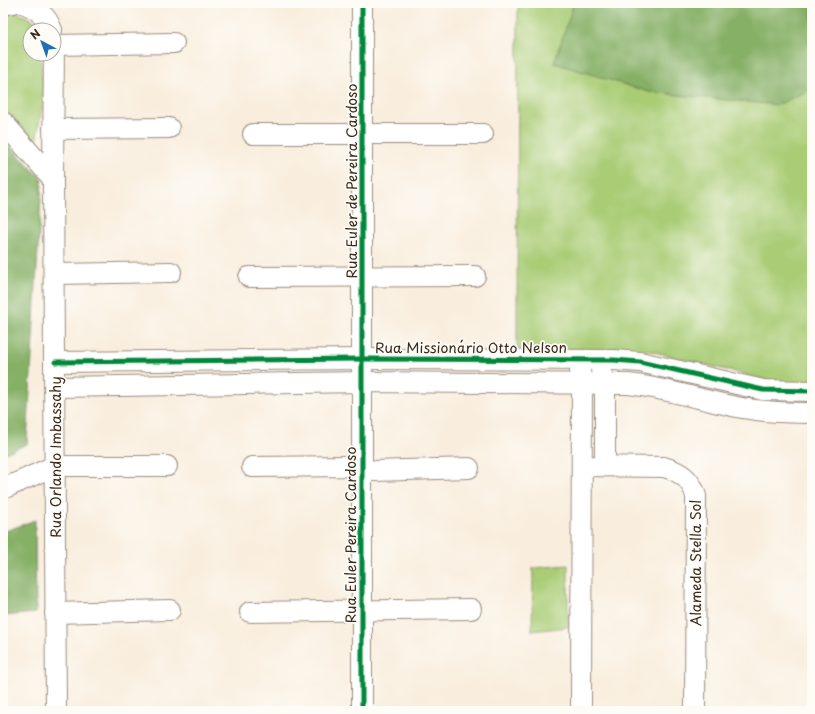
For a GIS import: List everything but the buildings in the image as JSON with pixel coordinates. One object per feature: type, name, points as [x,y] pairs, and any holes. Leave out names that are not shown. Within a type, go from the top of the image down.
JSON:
[{"type":"street","points":[[3,5],[14,3]]},
{"type":"street","points":[[22,3],[36,8],[48,22]]},
{"type":"street","name":"Rua Euler de Pereira Cardoso","points":[[362,3],[363,359]]},
{"type":"street","points":[[62,44],[174,43]]},
{"type":"street","name":"Rua Orlando Imbassahy","points":[[54,62],[56,711]]},
{"type":"street","points":[[3,122],[53,179]]},
{"type":"street","points":[[53,129],[169,128]]},
{"type":"street","points":[[253,134],[483,134]]},
{"type":"street","points":[[55,274],[171,272]]},
{"type":"street","points":[[249,277],[475,276]]},
{"type":"street","name":"Rua Missionário Otto Nelson","points":[[55,362],[363,359],[587,359],[640,362],[763,390],[812,391]]},
{"type":"street","name":"Rua Euler Pereira Cardoso","points":[[362,711],[363,359]]},
{"type":"street","points":[[581,711],[583,466],[582,383],[587,359]]},
{"type":"street","points":[[587,359],[605,384],[605,466]]},
{"type":"street","points":[[54,387],[363,382],[582,383],[648,386],[763,412],[812,412]]},
{"type":"street","points":[[3,490],[54,466],[167,466]]},
{"type":"street","points":[[252,467],[351,466],[374,471],[469,468]]},
{"type":"street","name":"Alameda Stella Sol","points":[[583,466],[664,467],[675,470],[686,477],[693,485],[696,496],[695,711]]},
{"type":"street","points":[[250,612],[471,609]]},
{"type":"street","points":[[56,613],[170,610]]},
{"type":"green space","points":[[518,3],[812,3],[812,384],[787,385],[647,350],[517,349]]},
{"type":"green space","points":[[574,3],[812,3],[812,89],[777,105],[649,92],[554,63]]},
{"type":"green space","points":[[11,10],[37,22],[22,22],[22,62],[41,62],[44,97],[36,142],[3,107],[3,15]]},
{"type":"green space","points":[[3,139],[42,179],[27,444],[3,454]]},
{"type":"green space","points":[[35,520],[36,613],[3,616],[3,532]]},
{"type":"green space","points":[[568,565],[568,627],[532,631],[533,568]]},
{"type":"cycle path","points":[[362,3],[362,711]]},
{"type":"cycle path","points":[[55,362],[363,359],[614,360],[640,362],[763,390],[812,391]]}]
